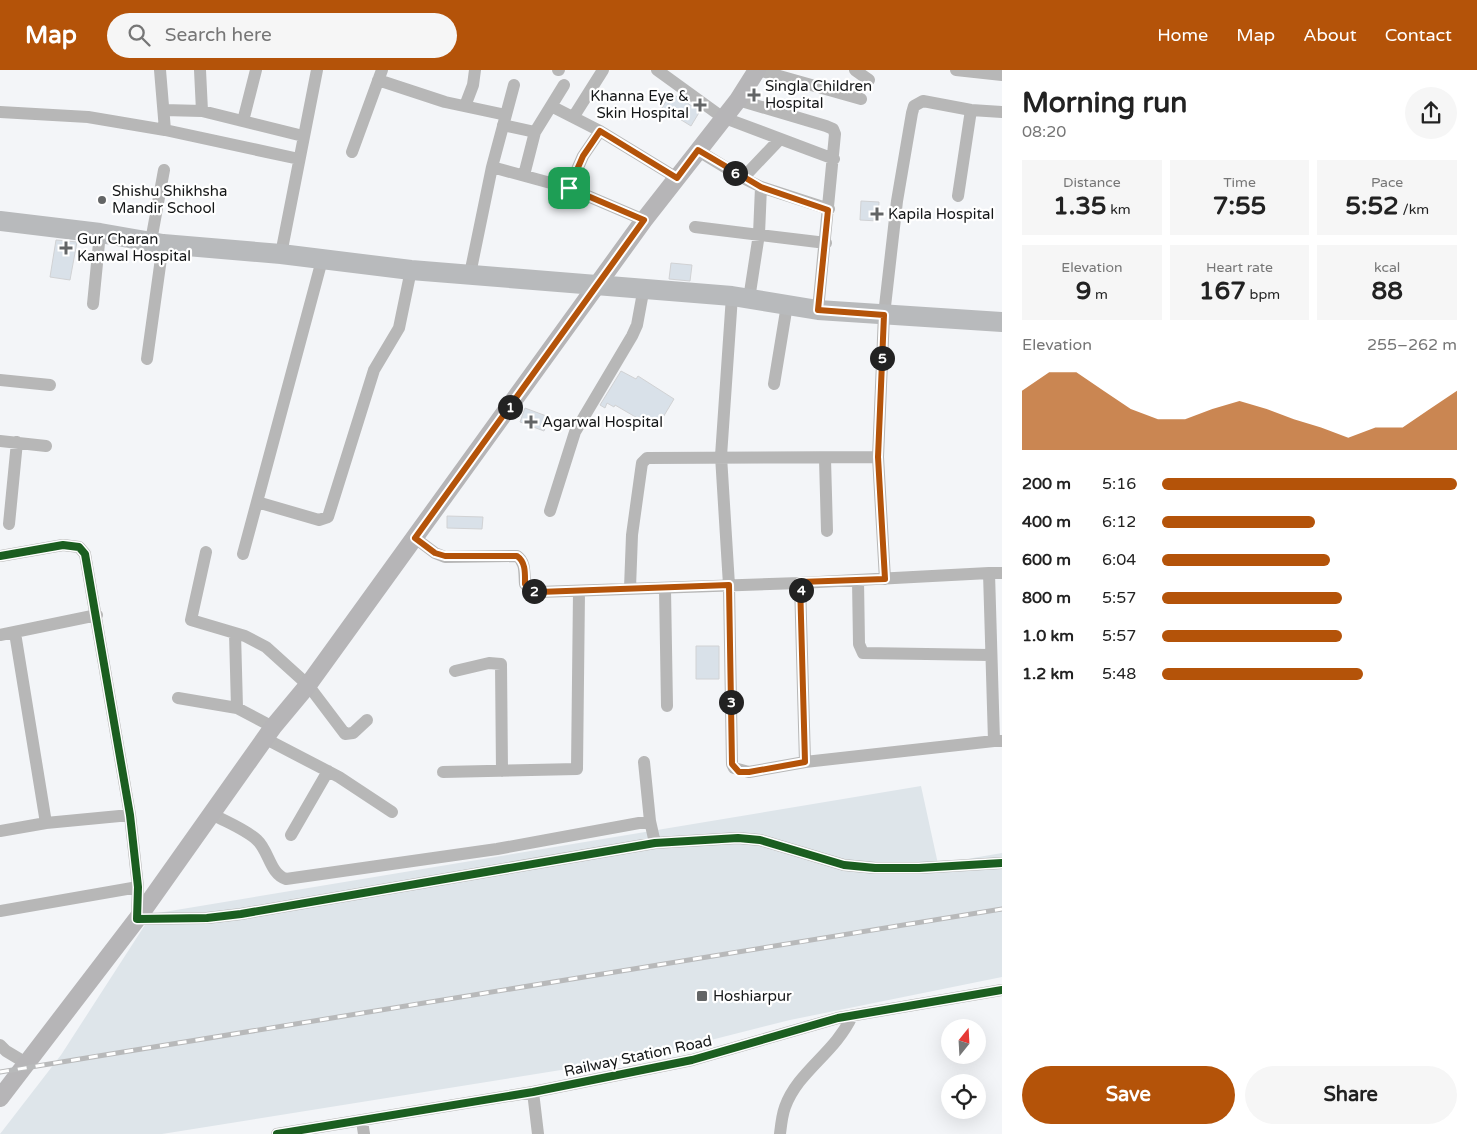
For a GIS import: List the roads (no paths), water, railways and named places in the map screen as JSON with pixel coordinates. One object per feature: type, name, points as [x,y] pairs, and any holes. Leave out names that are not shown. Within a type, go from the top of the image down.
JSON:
[{"type":"main road","points":[[0,1098],[137,919],[270,733],[308,685],[644,220],[722,117],[738,100],[758,70]]},
{"type":"main road","points":[[0,221],[157,242],[281,254],[411,270],[644,287],[740,297],[818,310],[1002,322]]},
{"type":"street","points":[[160,70],[164,130]]},
{"type":"street","points":[[200,70],[202,111]]},
{"type":"street","points":[[243,121],[256,70]]},
{"type":"street","points":[[281,254],[317,70]]},
{"type":"street","points":[[465,106],[473,85],[475,70]]},
{"type":"street","points":[[574,116],[603,70]]},
{"type":"street","points":[[657,70],[722,117],[834,160]]},
{"type":"street","points":[[758,70],[860,99]]},
{"type":"street","points":[[855,70],[869,80]]},
{"type":"street","points":[[956,70],[1002,76]]},
{"type":"street","points":[[352,152],[380,75],[445,102],[465,106],[535,132]]},
{"type":"street","points":[[470,274],[492,167],[514,85]]},
{"type":"street","points":[[524,175],[535,132],[564,85]]},
{"type":"street","points":[[738,100],[832,129],[836,139],[818,310]]},
{"type":"street","points":[[885,579],[878,457],[884,315],[897,201],[914,106],[923,101],[971,110],[1002,112]]},
{"type":"street","points":[[552,106],[574,116],[677,178]]},
{"type":"street","points":[[164,110],[202,111],[303,136]]},
{"type":"street","points":[[958,196],[971,110]]},
{"type":"street","points":[[0,112],[88,116],[299,158]]},
{"type":"street","points":[[569,188],[583,156],[600,131]]},
{"type":"street","points":[[743,178],[779,140]]},
{"type":"street","points":[[698,150],[761,187],[828,210]]},
{"type":"street","points":[[492,167],[569,188],[644,220]]},
{"type":"street","points":[[147,359],[164,170]]},
{"type":"street","points":[[415,538],[435,553],[445,556],[517,556],[521,559],[524,566],[525,584],[532,591],[579,592],[630,588],[665,588],[729,585],[800,582],[885,579],[996,573],[990,655],[998,741],[805,762],[749,772],[739,772],[732,764],[729,585],[721,456],[740,297],[760,234],[761,187]]},
{"type":"street","points":[[695,226],[826,243]]},
{"type":"street","points":[[93,304],[100,233]]},
{"type":"street","points":[[243,554],[322,260]]},
{"type":"street","points":[[257,502],[319,520],[328,517],[374,370],[399,328],[411,270]]},
{"type":"street","points":[[550,511],[575,432],[637,325],[644,287]]},
{"type":"street","points":[[774,384],[787,305]]},
{"type":"street","points":[[0,380],[50,385]]},
{"type":"street","points":[[0,441],[46,446]]},
{"type":"street","points":[[9,524],[17,442]]},
{"type":"street","points":[[630,588],[632,535],[642,462],[647,458],[721,456],[826,459],[878,457]]},
{"type":"street","points":[[826,459],[827,531]]},
{"type":"street","points":[[0,556],[63,545],[79,547],[84,554],[97,615],[130,814],[138,887],[137,919],[207,918],[241,914],[655,843],[738,838],[760,840],[844,865],[876,868],[936,868],[1002,863]]},
{"type":"street","points":[[206,552],[191,620],[236,633],[266,647],[308,685],[345,734],[353,733],[367,720]]},
{"type":"street","points":[[858,580],[859,644],[864,653],[990,655]]},
{"type":"street","points":[[800,582],[805,762]]},
{"type":"street","points":[[665,588],[667,706]]},
{"type":"street","points":[[443,772],[574,770],[578,767],[579,592]]},
{"type":"street","points":[[0,635],[97,615]]},
{"type":"street","points":[[15,633],[46,823]]},
{"type":"street","points":[[236,633],[237,708]]},
{"type":"street","points":[[455,671],[489,663],[501,664],[502,771]]},
{"type":"street","points":[[178,698],[237,708],[270,733],[392,812]]},
{"type":"street","points":[[644,762],[650,821],[655,843]]},
{"type":"street","points":[[291,835],[328,771]]},
{"type":"street","points":[[0,831],[46,823],[130,814]]},
{"type":"street","points":[[212,814],[256,839],[264,849],[277,874],[286,879],[496,849],[650,821]]},
{"type":"street","points":[[0,911],[138,887]]},
{"type":"street","name":"Railway Station Road","points":[[277,1134],[533,1092],[692,1060],[852,1016],[1002,990]]},
{"type":"street","points":[[780,1134],[783,1112],[788,1099],[802,1078],[842,1035],[852,1016]]},
{"type":"street","points":[[0,1045],[6,1051],[26,1063]]},
{"type":"street","points":[[533,1092],[538,1134]]},
{"type":"street","points":[[362,1120],[364,1134]]},
{"type":"railway","points":[[0,1072],[1002,909]]},
{"type":"place","name":"Singla Children Hospital","points":[[754,95]]},
{"type":"place","name":"Khanna Eye & Skin Hospital","points":[[700,105]]},
{"type":"place","name":"Shishu Shikhsha Mandir School","points":[[102,200]]},
{"type":"place","name":"Kapila Hospital","points":[[877,214]]},
{"type":"place","name":"Gur Charan Kanwal Hospital","points":[[66,248]]},
{"type":"place","name":"Agarwal Hospital","points":[[531,422]]},
{"type":"place","name":"Hoshiarpur","points":[[702,996]]}]
